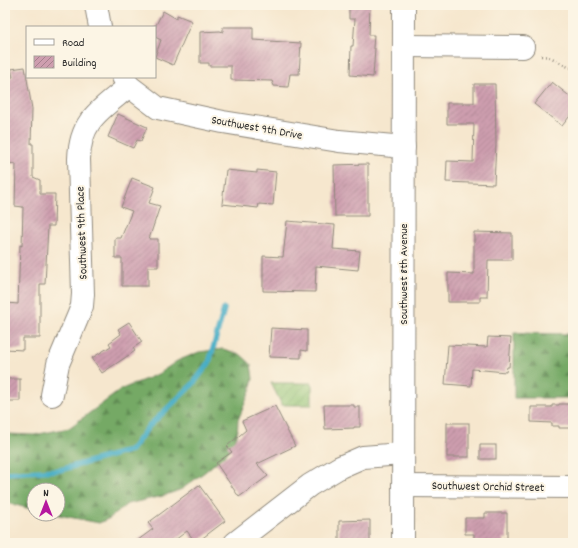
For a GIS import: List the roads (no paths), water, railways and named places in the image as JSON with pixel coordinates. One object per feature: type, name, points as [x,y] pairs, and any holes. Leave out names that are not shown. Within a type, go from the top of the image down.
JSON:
[{"type":"street","points":[[96,5],[100,26]]},
{"type":"street","name":"Southwest 8th Avenue","points":[[403,543],[404,5]]},
{"type":"street","points":[[404,46],[523,47]]},
{"type":"street","name":"Southwest 9th Drive","points":[[126,81],[158,108],[208,119],[339,141],[404,147]]},
{"type":"street","name":"Southwest 9th Place","points":[[52,395],[58,364],[82,306],[80,146],[87,124],[126,81]]},
{"type":"street","points":[[235,543],[310,485],[340,467],[363,457],[402,454]]},
{"type":"street","name":"Southwest Orchid Street","points":[[403,486],[573,487]]},
{"type":"waterway","points":[[5,473],[60,470],[131,450],[148,427],[193,384],[209,363],[224,309]]}]
